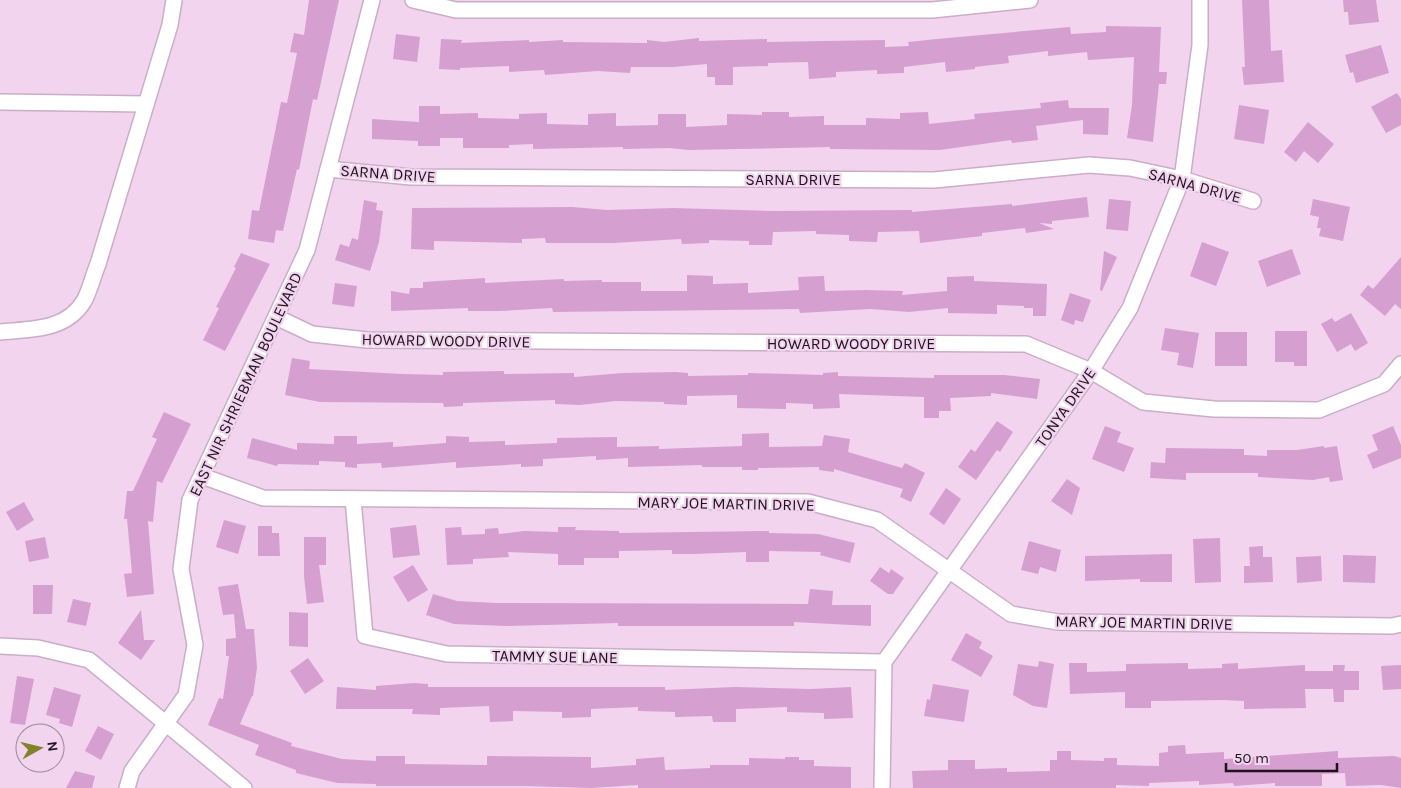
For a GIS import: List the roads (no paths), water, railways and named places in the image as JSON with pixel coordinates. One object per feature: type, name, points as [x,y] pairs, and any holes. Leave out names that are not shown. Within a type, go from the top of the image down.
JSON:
[{"type":"street","points":[[0,332],[48,327],[69,318],[84,301],[98,264],[170,25],[174,0]]},
{"type":"street","name":"EAST NIR SHRIEBMAN BOULEVARD","points":[[127,788],[132,771],[164,723],[186,695],[195,645],[181,569],[190,500],[307,250],[372,0]]},
{"type":"street","points":[[413,0],[456,10],[932,10],[1030,0]]},
{"type":"street","name":"TONYA DRIVE","points":[[884,662],[1091,370],[1130,308],[1182,179],[1200,45],[1200,0]]},
{"type":"street","points":[[0,102],[146,104]]},
{"type":"street","name":"SARNA DRIVE","points":[[328,169],[411,177],[934,180],[1089,165],[1130,168],[1182,179],[1253,201]]},
{"type":"street","name":"HOWARD WOODY DRIVE","points":[[276,317],[312,334],[367,340],[1026,344],[1091,370],[1143,402],[1214,409],[1319,410],[1384,384],[1401,364]]},
{"type":"street","name":"MARY JOE MARTIN DRIVE","points":[[202,476],[263,498],[808,502],[877,520],[1011,614],[1058,622],[1392,626],[1401,624]]},
{"type":"street","name":"TAMMY SUE LANE","points":[[353,499],[365,636],[447,654],[884,662]]},
{"type":"street","points":[[0,646],[38,648],[89,660],[244,788]]},
{"type":"street","points":[[882,788],[884,662]]}]
